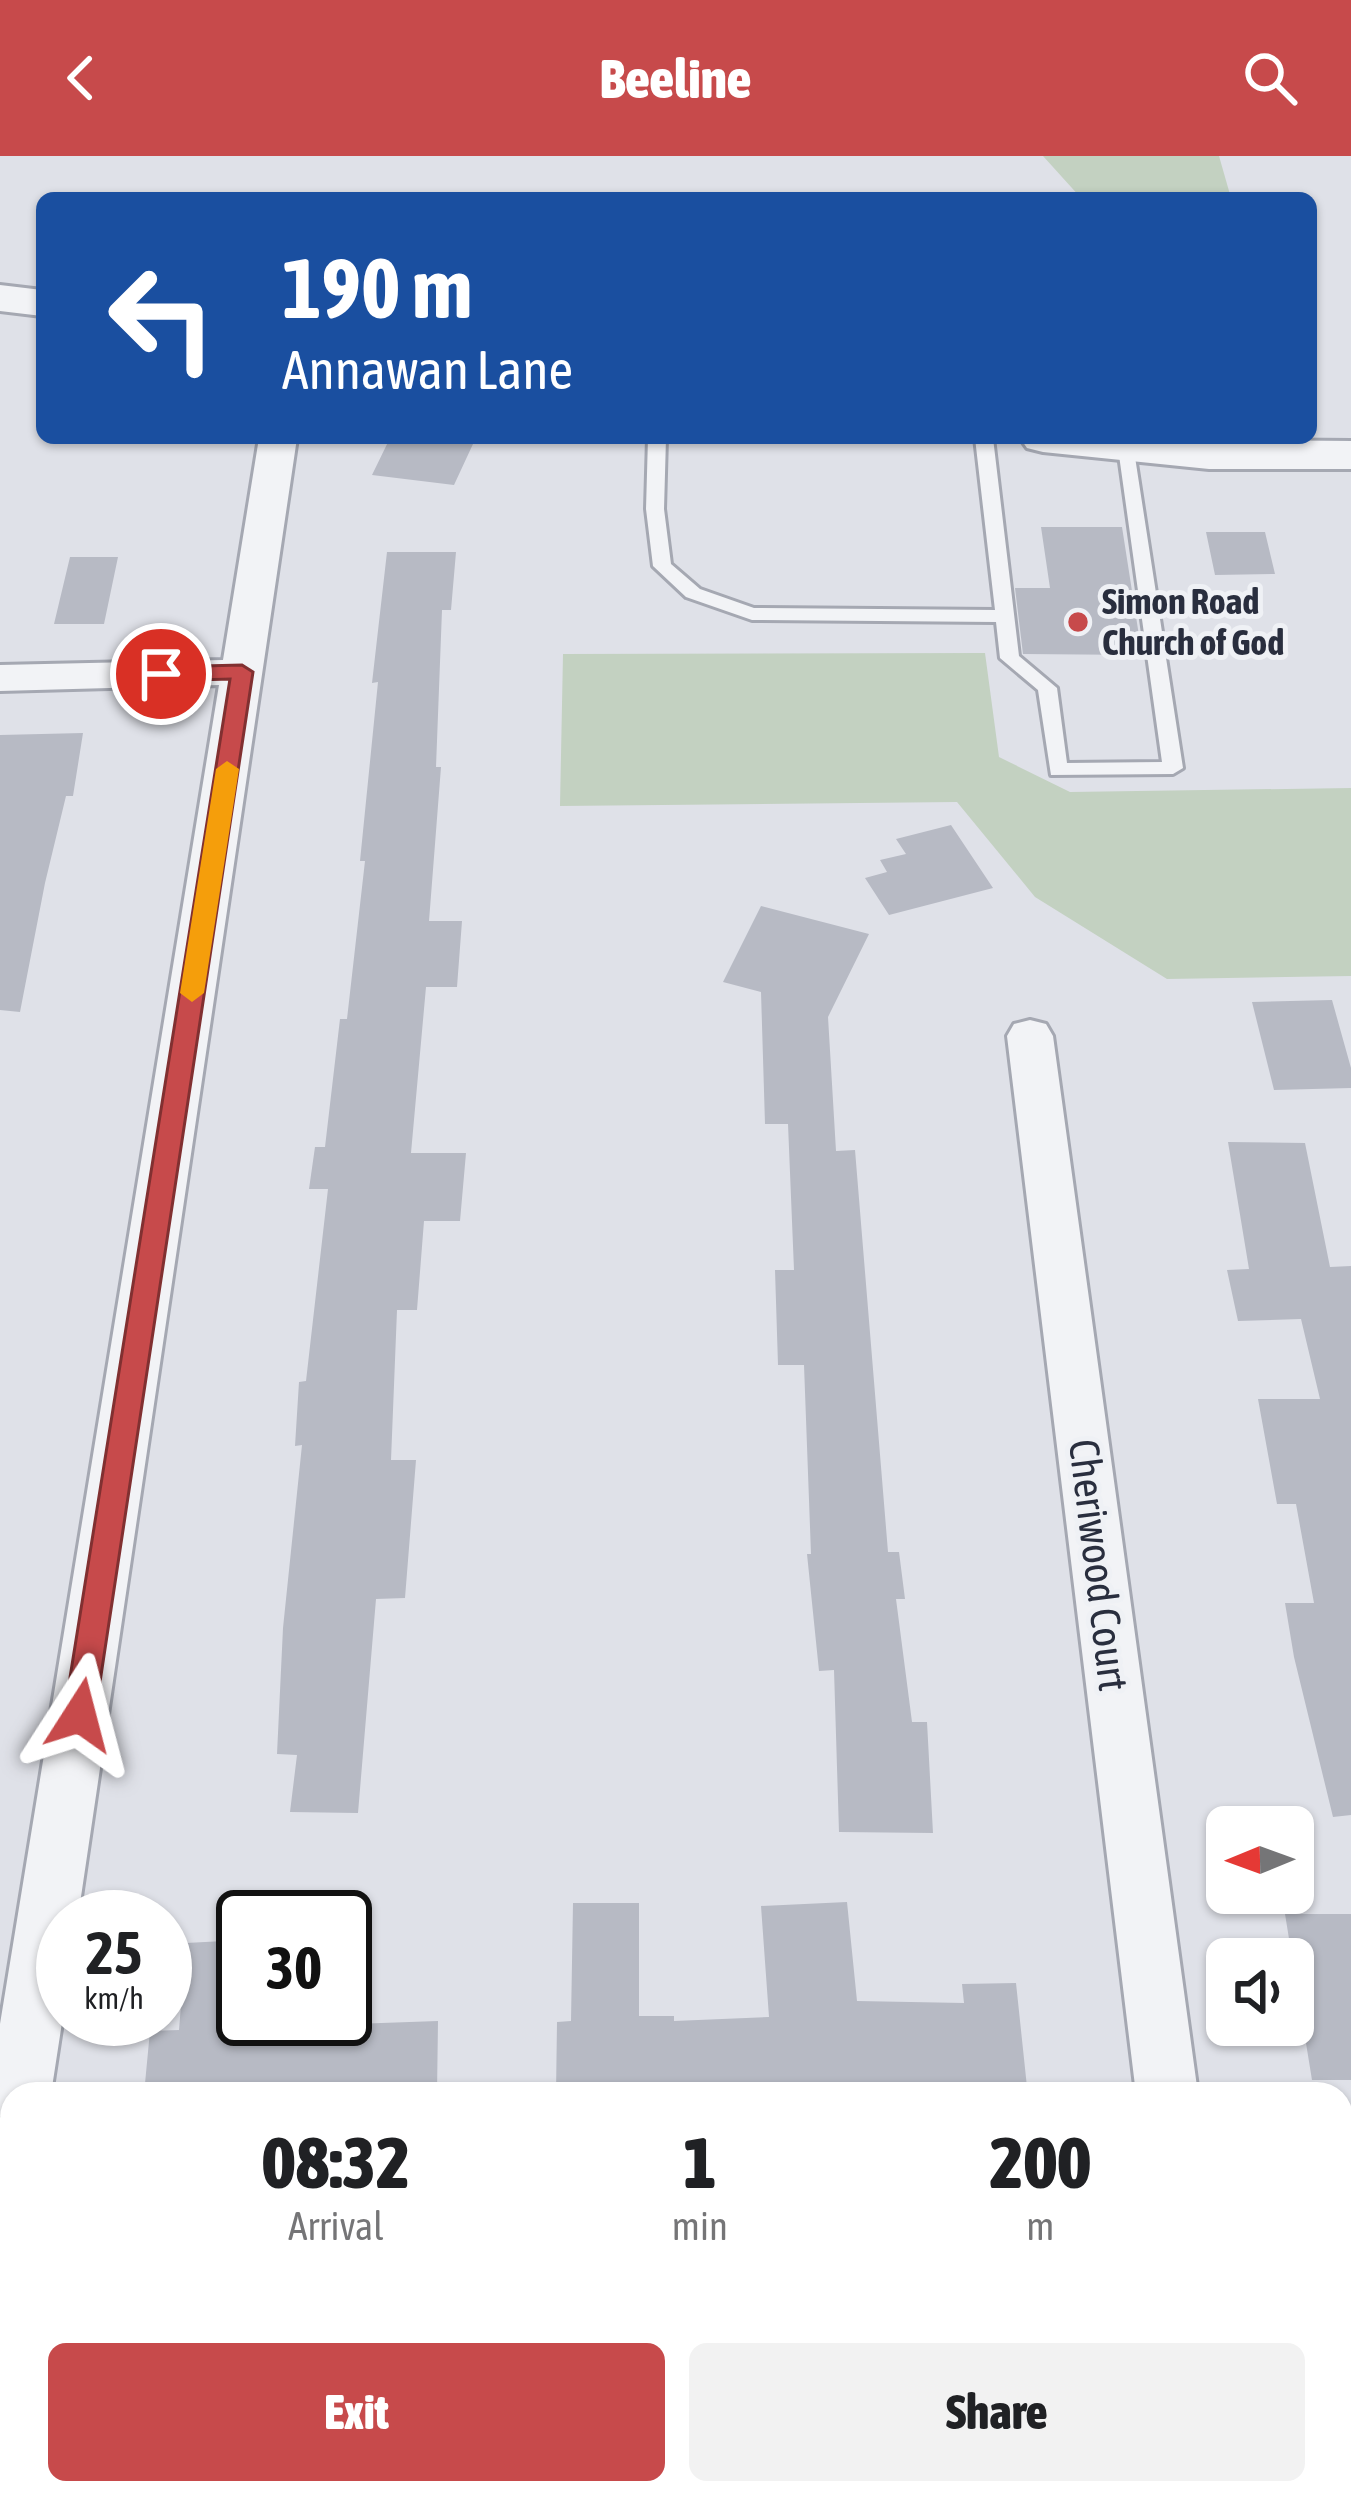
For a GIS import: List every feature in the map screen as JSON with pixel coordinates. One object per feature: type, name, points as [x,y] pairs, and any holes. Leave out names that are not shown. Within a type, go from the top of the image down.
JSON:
[{"type":"street","points":[[0,298],[36,302]]},
{"type":"street","points":[[22,2082],[277,444]]},
{"type":"street","points":[[1093,444],[1351,455]]},
{"type":"street","points":[[0,678],[242,672]]},
{"type":"street","name":"Cheriwood Court","points":[[1030,1036],[1165,2082]]},
{"type":"lane","points":[[657,444],[655,509],[662,566],[692,593],[752,614],[1005,616]]},
{"type":"lane","points":[[985,444],[1010,658],[1047,688],[1058,770],[1173,768],[1127,448]]},
{"type":"green space","points":[[1043,156],[1219,156],[1229,192],[1076,192]]},
{"type":"green space","points":[[985,653],[999,757],[1070,792],[1351,788],[1351,976],[1167,979],[1035,897],[957,802],[560,806],[563,654]]},
{"type":"building","points":[[387,444],[473,444],[454,485],[372,475]]},
{"type":"building","name":"Simon Road Church of God","points":[[1041,527],[1122,527],[1142,655],[1023,654],[1015,588],[1050,588]]},
{"type":"building","points":[[1206,532],[1265,532],[1275,574],[1215,575]]},
{"type":"building","points":[[387,552],[456,552],[451,610],[442,610],[436,767],[441,767],[429,921],[462,921],[457,987],[426,987],[411,1153],[466,1153],[460,1221],[424,1221],[417,1310],[397,1310],[391,1460],[416,1460],[405,1598],[376,1599],[358,1813],[290,1812],[297,1755],[277,1754],[283,1628],[302,1445],[295,1446],[299,1382],[306,1381],[328,1189],[309,1189],[315,1147],[325,1147],[340,1019],[347,1019],[365,861],[360,861],[378,682],[372,683]]},
{"type":"building","points":[[70,557],[118,557],[104,624],[54,624]]},
{"type":"building","points":[[83,733],[73,796],[66,796],[20,1012],[0,1010],[0,735]]},
{"type":"building","points":[[951,825],[993,888],[889,915],[865,878],[887,872],[880,860],[906,854],[896,839]]},
{"type":"building","points":[[761,906],[869,934],[828,1017],[836,1151],[855,1150],[888,1552],[899,1552],[905,1599],[896,1599],[912,1722],[927,1722],[933,1833],[839,1832],[834,1670],[819,1671],[807,1554],[811,1554],[804,1365],[778,1365],[775,1270],[794,1270],[788,1124],[765,1124],[761,992],[723,982]]},
{"type":"building","points":[[1332,1000],[1351,1068],[1351,1088],[1274,1090],[1252,1002]]},
{"type":"building","points":[[1228,1142],[1305,1143],[1330,1267],[1351,1266],[1351,1815],[1333,1817],[1294,1657],[1285,1603],[1314,1603],[1296,1504],[1277,1504],[1258,1399],[1320,1399],[1301,1319],[1238,1321],[1227,1270],[1249,1269]]},
{"type":"building","points":[[847,1902],[857,2001],[964,2003],[962,1984],[1016,1983],[1026,2082],[556,2082],[557,2022],[571,2021],[573,1903],[639,1903],[639,2016],[674,2016],[674,2021],[769,2017],[761,1906]]},
{"type":"building","points":[[1285,1914],[1351,1914],[1351,2080],[1312,2080],[1306,2046],[1314,2046],[1314,1938],[1289,1938]]},
{"type":"building","points":[[216,1941],[216,2046],[372,2046],[372,2023],[438,2021],[437,2082],[145,2082],[149,2046],[192,2046],[192,1943]]},
{"type":"slow traffic","points":[[192,993],[227,769]]},
{"type":"place","name":"Simon Road Church of God","points":[[1078,622]]},
{"type":"route","points":[[80,1715],[242,672],[161,674]]}]
